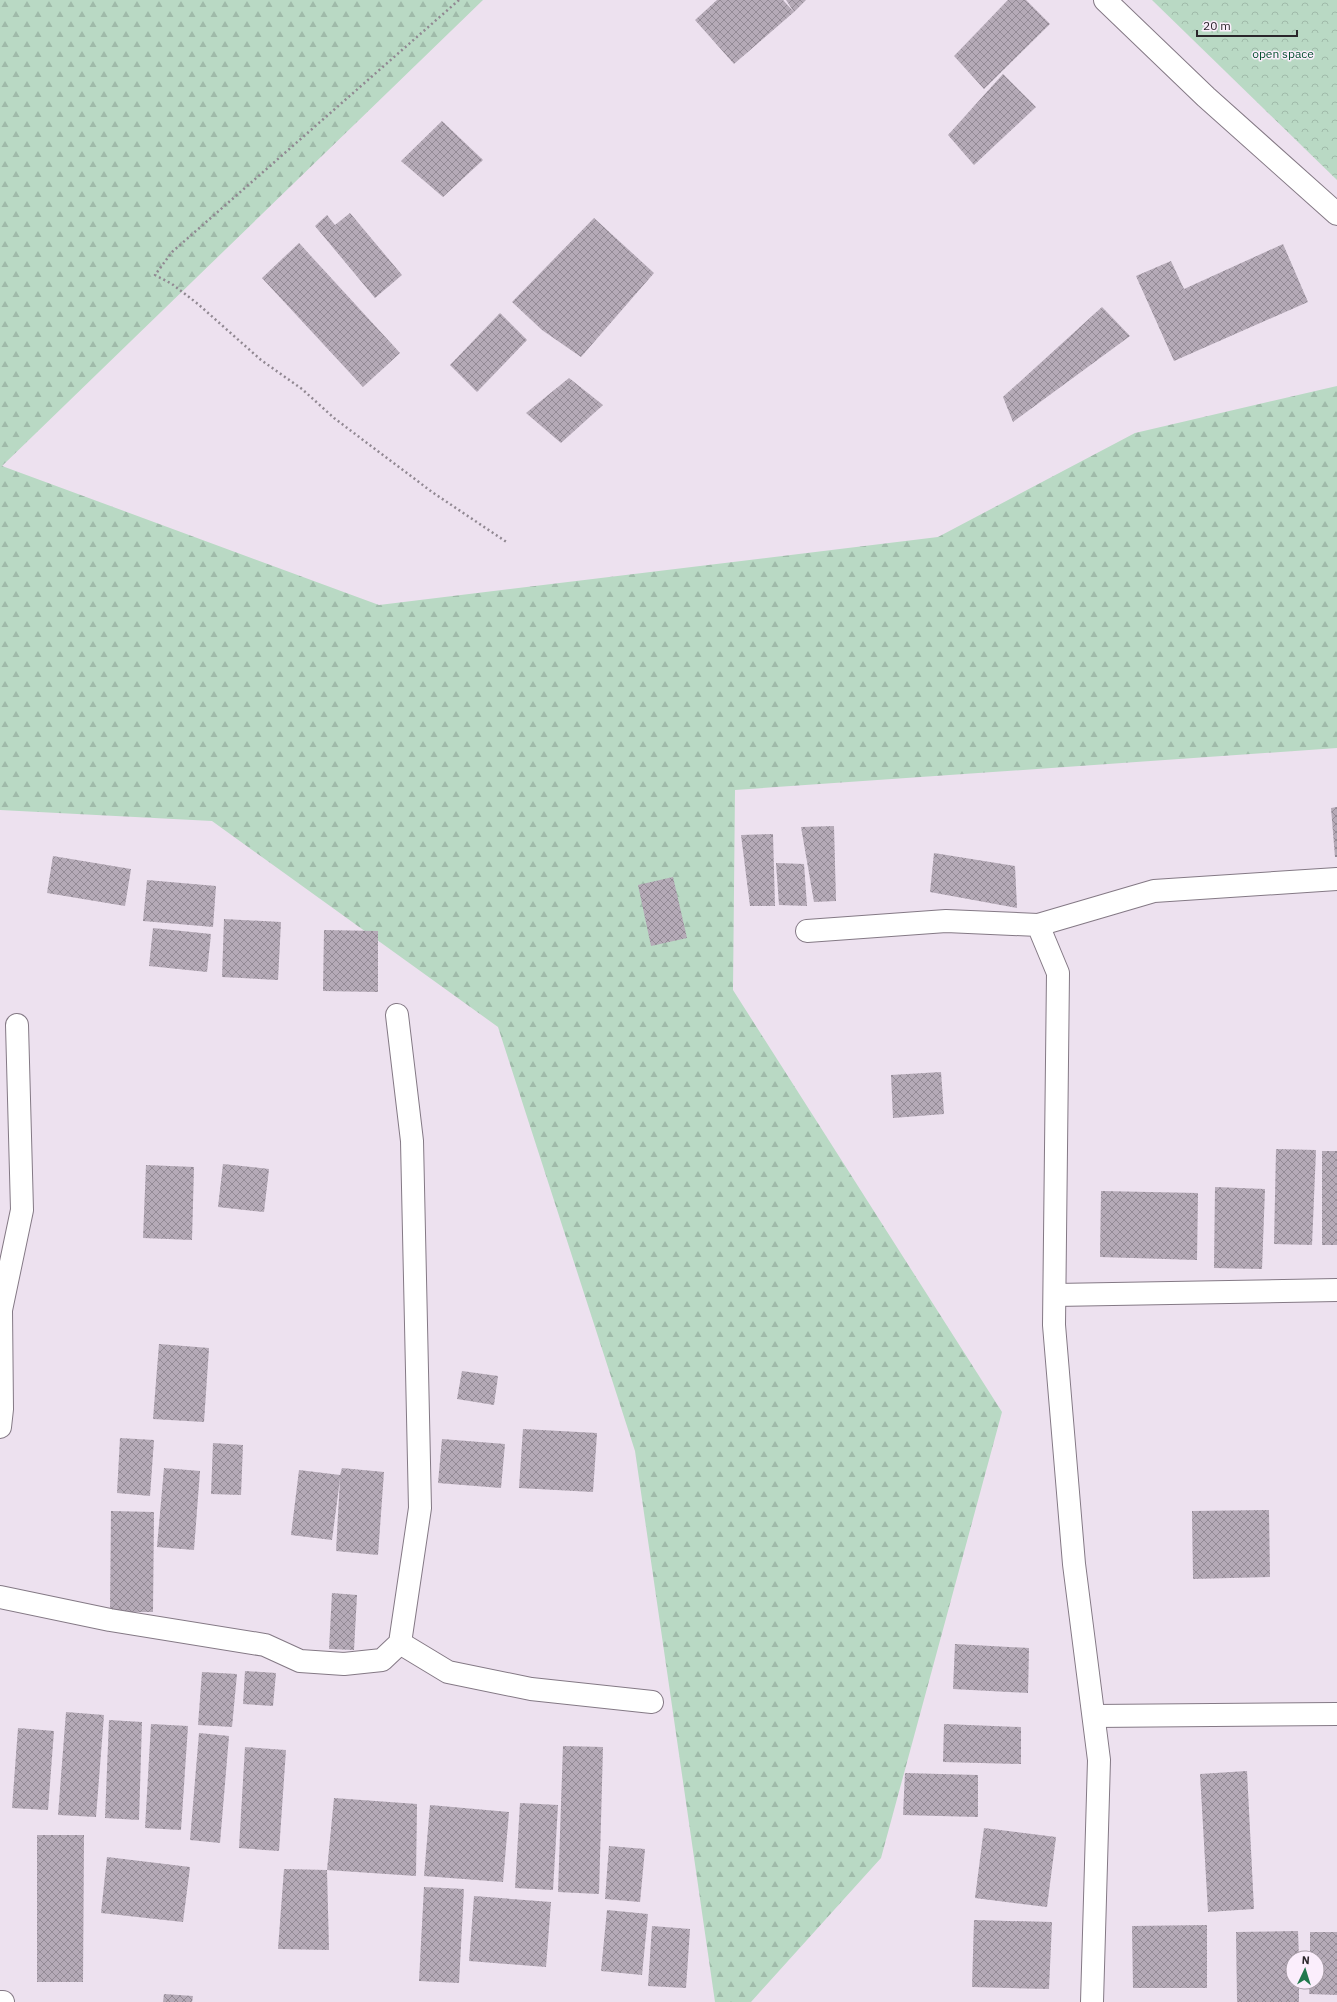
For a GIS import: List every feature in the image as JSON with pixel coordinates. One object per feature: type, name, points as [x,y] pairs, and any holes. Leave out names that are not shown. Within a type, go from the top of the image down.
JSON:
[{"type":"street","points":[[1105,0],[1206,97],[1337,214]]},
{"type":"street","points":[[807,931],[946,921],[1038,924],[1154,891],[1337,879]]},
{"type":"street","points":[[1038,924],[1058,972],[1054,1325],[1074,1564],[1099,1760],[1092,2002]]},
{"type":"street","points":[[0,1597],[110,1620],[265,1645],[300,1661],[344,1664],[382,1660],[400,1643],[420,1508],[412,1140],[397,1015]]},
{"type":"street","points":[[0,1426],[2,1409],[1,1310],[22,1210],[17,1025]]},
{"type":"street","points":[[1055,1295],[1337,1290]]},
{"type":"street","points":[[400,1643],[448,1672],[531,1690],[652,1702]]},
{"type":"street","points":[[1094,1716],[1337,1714]]},
{"type":"path","points":[[459,0],[172,252],[155,275],[172,284],[198,304],[261,360],[302,389],[334,418],[432,492],[508,543]]},
{"type":"green space","points":[[0,0],[483,0],[2,466],[379,605],[938,537],[1135,433],[1337,386],[1337,748],[735,790],[733,990],[1002,1412],[881,1858],[751,2002],[715,2002],[635,1451],[498,1027],[212,821],[0,810]]},
{"type":"green space","name":"open space","points":[[1152,0],[1337,0],[1337,180]]},
{"type":"building","points":[[717,0],[783,0],[794,12],[734,64],[695,20]]},
{"type":"building","points":[[786,0],[806,0],[794,12]]},
{"type":"building","points":[[1008,0],[1026,0],[1050,24],[984,89],[954,56]]},
{"type":"building","points":[[1003,74],[1036,107],[974,165],[948,135]]},
{"type":"building","points":[[442,121],[483,160],[443,197],[401,161]]},
{"type":"building","points":[[350,213],[402,275],[375,298],[315,226],[327,215],[335,225]]},
{"type":"building","points":[[594,218],[654,273],[581,357],[542,330],[512,302]]},
{"type":"building","points":[[299,243],[400,353],[363,387],[262,278]]},
{"type":"building","points":[[1283,244],[1308,302],[1174,361],[1136,276],[1171,261],[1184,289]]},
{"type":"building","points":[[1102,307],[1130,336],[1013,422],[1003,397]]},
{"type":"building","points":[[500,313],[527,340],[477,392],[450,365]]},
{"type":"building","points":[[569,378],[603,405],[561,443],[526,413]]},
{"type":"building","points":[[1337,807],[1337,857],[1335,857],[1331,808]]},
{"type":"building","points":[[834,826],[836,901],[814,902],[801,827]]},
{"type":"building","points":[[773,834],[775,906],[750,906],[741,835]]},
{"type":"building","points":[[934,853],[1015,866],[1017,908],[930,892]]},
{"type":"building","points":[[53,856],[131,869],[125,906],[47,893]]},
{"type":"building","points":[[776,863],[804,864],[807,906],[779,905]]},
{"type":"building","points":[[673,877],[687,938],[651,946],[638,885]]},
{"type":"building","points":[[147,880],[216,886],[213,927],[143,921]]},
{"type":"building","points":[[224,919],[281,922],[278,980],[222,977]]},
{"type":"building","points":[[153,928],[211,934],[207,972],[149,966]]},
{"type":"building","points":[[324,930],[378,931],[378,992],[323,991]]},
{"type":"building","points":[[941,1072],[944,1114],[893,1118],[891,1075]]},
{"type":"building","points":[[1276,1149],[1316,1150],[1312,1245],[1274,1244]]},
{"type":"building","points":[[1322,1151],[1337,1151],[1337,1245],[1322,1245]]},
{"type":"building","points":[[223,1164],[269,1169],[264,1212],[218,1207]]},
{"type":"building","points":[[146,1165],[194,1167],[192,1240],[143,1238]]},
{"type":"building","points":[[1215,1187],[1265,1189],[1262,1269],[1214,1268]]},
{"type":"building","points":[[1101,1191],[1198,1193],[1197,1260],[1100,1257]]},
{"type":"building","points":[[159,1344],[209,1348],[204,1422],[153,1419]]},
{"type":"building","points":[[462,1371],[498,1376],[494,1405],[457,1399]]},
{"type":"building","points":[[523,1429],[597,1433],[593,1492],[519,1488]]},
{"type":"building","points":[[120,1438],[154,1440],[150,1496],[117,1493]]},
{"type":"building","points":[[442,1439],[505,1444],[501,1488],[438,1483]]},
{"type":"building","points":[[213,1443],[243,1445],[241,1495],[211,1494]]},
{"type":"building","points":[[164,1468],[200,1471],[194,1550],[157,1547]]},
{"type":"building","points":[[342,1468],[384,1472],[378,1555],[336,1551],[340,1479],[332,1540],[291,1535],[299,1470],[340,1475]]},
{"type":"building","points":[[1269,1510],[1270,1577],[1193,1579],[1192,1511]]},
{"type":"building","points":[[111,1511],[154,1512],[153,1612],[110,1612]]},
{"type":"building","points":[[332,1593],[357,1595],[354,1650],[329,1649]]},
{"type":"building","points":[[955,1644],[1029,1648],[1028,1693],[953,1689]]},
{"type":"building","points":[[245,1671],[276,1673],[273,1706],[243,1704]]},
{"type":"building","points":[[202,1672],[237,1674],[232,1727],[198,1725]]},
{"type":"building","points":[[66,1712],[104,1715],[96,1817],[58,1815]]},
{"type":"building","points":[[109,1720],[142,1722],[139,1820],[105,1818]]},
{"type":"building","points":[[151,1724],[188,1726],[181,1830],[145,1828]]},
{"type":"building","points":[[944,1724],[1021,1727],[1021,1764],[943,1762]]},
{"type":"building","points":[[18,1728],[54,1731],[48,1810],[12,1808]]},
{"type":"building","points":[[199,1733],[229,1736],[220,1843],[190,1840]]},
{"type":"building","points":[[563,1746],[603,1747],[599,1894],[558,1892]]},
{"type":"building","points":[[245,1747],[286,1750],[279,1851],[239,1848]]},
{"type":"building","points":[[1247,1771],[1254,1909],[1208,1912],[1200,1774]]},
{"type":"building","points":[[905,1773],[978,1775],[978,1817],[903,1815]]},
{"type":"building","points":[[334,1798],[417,1804],[416,1876],[327,1870]]},
{"type":"building","points":[[520,1803],[558,1805],[553,1890],[515,1888]]},
{"type":"building","points":[[430,1805],[509,1812],[503,1882],[424,1876]]},
{"type":"building","points":[[984,1828],[1056,1837],[1047,1907],[975,1898]]},
{"type":"building","points":[[37,1835],[84,1835],[83,1982],[37,1982]]},
{"type":"building","points":[[609,1846],[645,1849],[640,1902],[605,1899]]},
{"type":"building","points":[[107,1857],[190,1867],[183,1922],[101,1913]]},
{"type":"building","points":[[284,1869],[327,1870],[329,1950],[278,1949]]},
{"type":"building","points":[[424,1887],[464,1889],[459,1983],[419,1981]]},
{"type":"building","points":[[474,1896],[551,1902],[546,1967],[469,1961]]},
{"type":"building","points":[[607,1910],[648,1914],[642,1975],[601,1971]]},
{"type":"building","points":[[974,1920],[1052,1922],[1049,1989],[972,1987]]},
{"type":"building","points":[[1207,1925],[1207,1988],[1133,1988],[1132,1926]]},
{"type":"building","points":[[652,1926],[690,1929],[686,1988],[648,1986]]},
{"type":"building","points":[[1298,1931],[1299,1950],[1285,1950],[1285,1990],[1299,1990],[1299,2002],[1237,2002],[1236,1932]]},
{"type":"building","points":[[1310,1932],[1337,1932],[1337,1995],[1309,1994],[1309,1990],[1325,1990],[1325,1950],[1310,1950]]},
{"type":"building","points":[[164,1994],[193,1996],[192,2002],[163,2002]]}]
